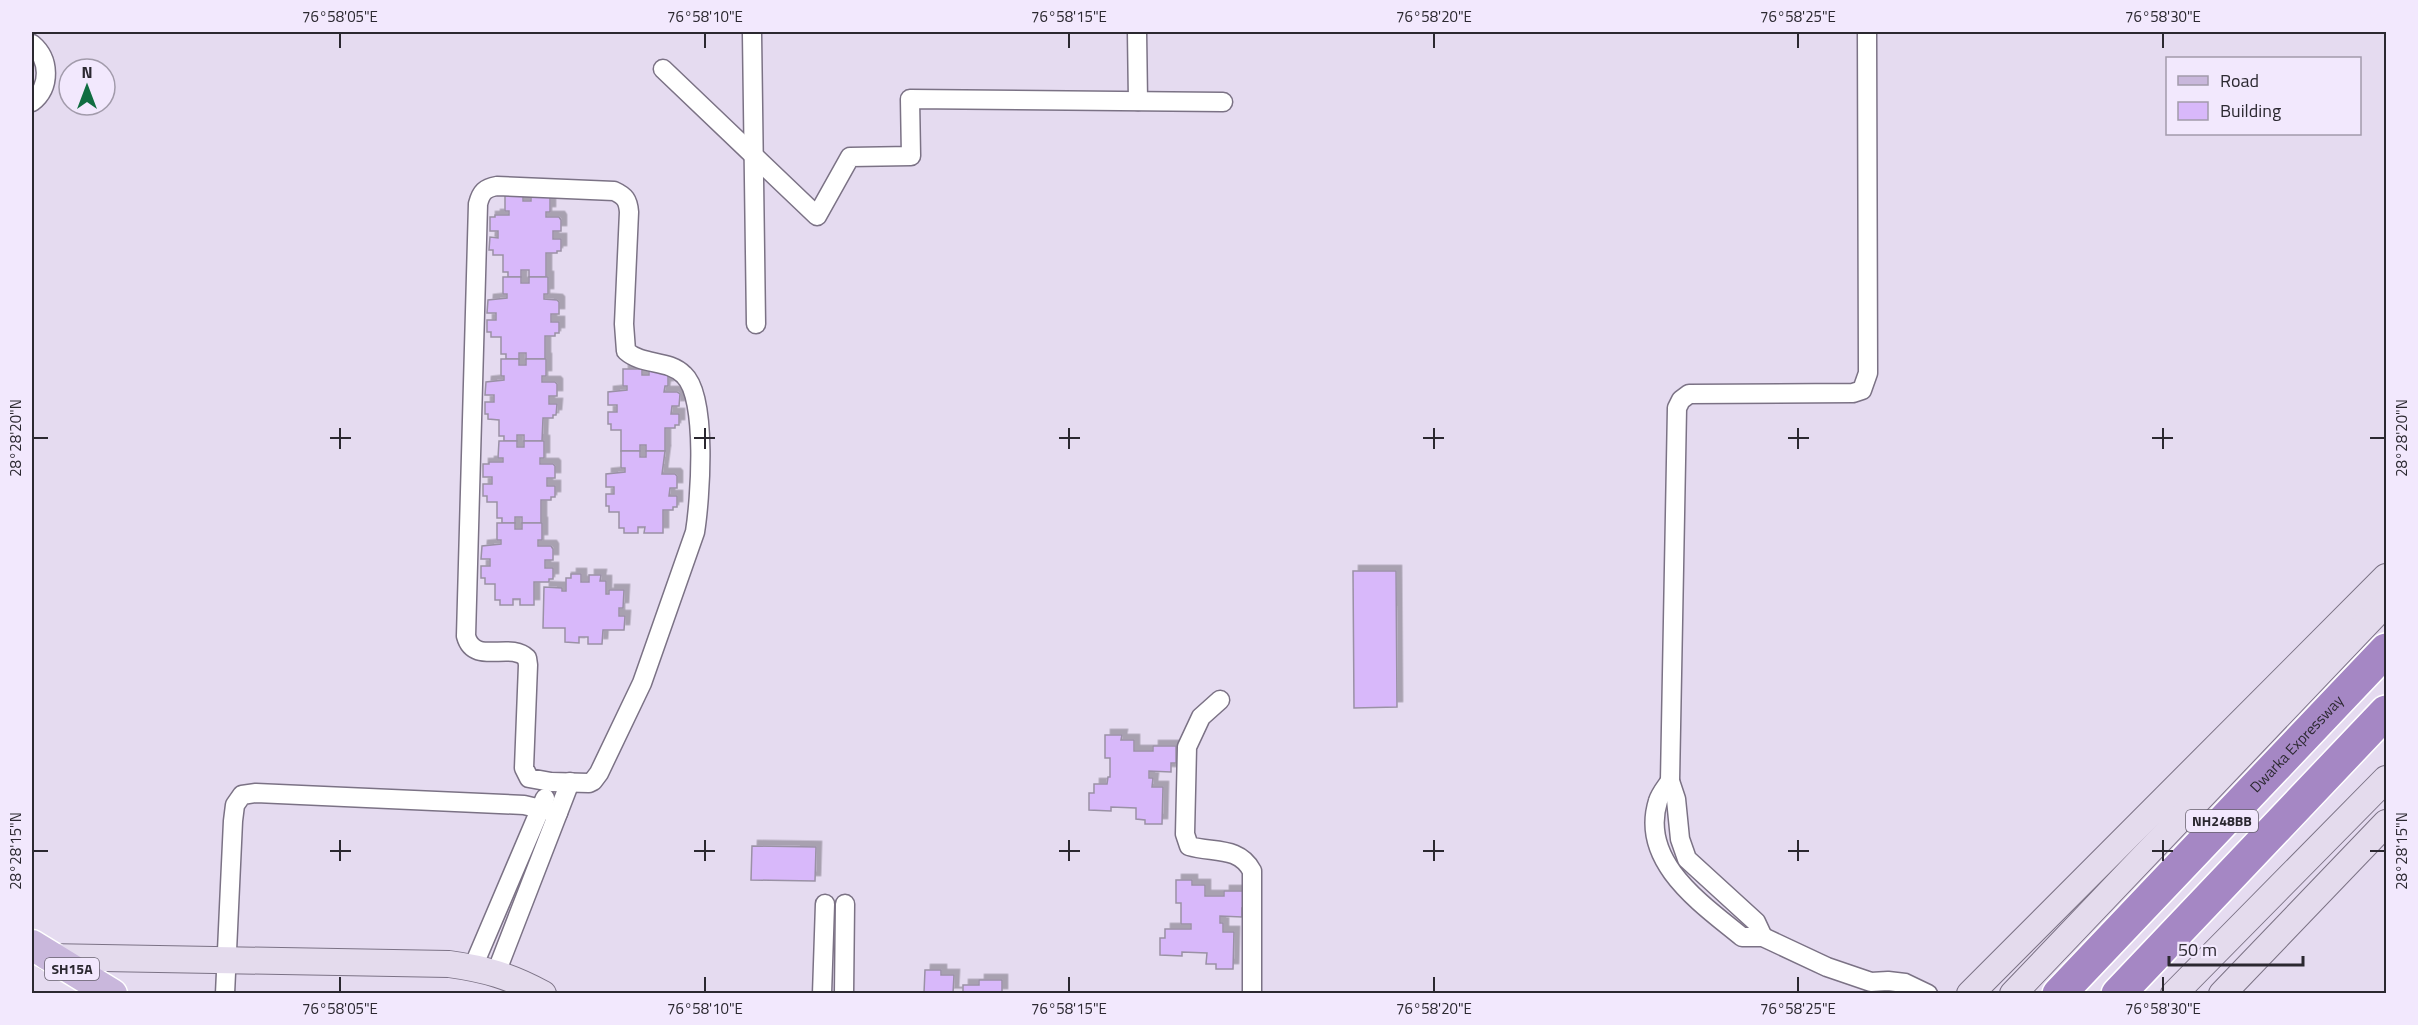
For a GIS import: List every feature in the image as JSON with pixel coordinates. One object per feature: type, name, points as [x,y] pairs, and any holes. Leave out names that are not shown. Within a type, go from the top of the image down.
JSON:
[{"type":"highway","name":"Dwarka Expressway","points":[[2059,993],[2386,650]]},
{"type":"highway","name":"NH248BB","points":[[2118,993],[2386,712]]},
{"type":"main road","name":"SH15A","points":[[37,957],[75,993]]},
{"type":"main road","name":"SH15A","points":[[37,957],[112,993]]},
{"type":"street","points":[[1137,32],[1138,101]]},
{"type":"street","points":[[1867,32],[1868,372],[1862,390],[1853,393],[1689,394],[1681,400],[1677,408],[1670,781],[1676,799],[1680,839],[1686,859],[1756,922],[1763,937],[1866,988],[1905,983],[1928,993]]},
{"type":"street","points":[[752,34],[756,324]]},
{"type":"street","points":[[32,44],[40,51],[45,62],[45,77],[38,97],[32,102]]},
{"type":"street","points":[[663,69],[816,216],[850,157],[911,156],[910,99],[1223,102]]},
{"type":"street","points":[[497,186],[614,191],[623,195],[628,202],[629,212],[624,324],[626,351],[634,358],[675,367],[686,376],[695,395],[699,415],[698,510],[695,532],[642,683],[597,778],[589,783],[551,782],[529,778],[524,768],[527,658],[519,653],[475,650],[468,644],[466,636],[478,204],[480,194],[488,188],[497,186]]},
{"type":"street","points":[[1970,993],[2386,578]]},
{"type":"street","points":[[2013,993],[2386,603]]},
{"type":"street","points":[[1220,700],[1201,717],[1187,747],[1185,834],[1190,846],[1239,855],[1252,871],[1252,993]]},
{"type":"street","points":[[2174,993],[2386,779]]},
{"type":"street","points":[[550,811],[551,782]]},
{"type":"street","points":[[484,970],[550,811],[570,782]]},
{"type":"street","points":[[225,993],[233,821],[235,805],[242,795],[268,794],[524,805],[550,811]]},
{"type":"street","points":[[2222,993],[2386,823]]},
{"type":"street","points":[[2276,937],[2278,887]]},
{"type":"street","points":[[822,993],[825,904]]},
{"type":"street","points":[[844,993],[845,904]]},
{"type":"street","points":[[37,957],[449,964],[484,970],[523,983],[543,993]]},
{"type":"building","points":[[33,58],[33,97],[32,97]]},
{"type":"building","points":[[505,194],[523,194],[523,201],[531,201],[531,194],[550,195],[550,212],[546,212],[546,217],[559,217],[561,220],[561,231],[553,231],[553,239],[561,239],[561,251],[546,253],[546,277],[529,277],[529,270],[521,270],[521,277],[508,277],[508,272],[503,272],[503,255],[493,255],[493,250],[489,250],[490,237],[498,238],[498,231],[490,231],[490,217],[509,215],[509,211],[505,211]]},
{"type":"building","points":[[503,277],[521,277],[521,283],[529,283],[529,277],[548,277],[548,294],[544,294],[544,299],[559,302],[559,314],[551,314],[551,322],[559,322],[559,333],[555,333],[555,336],[545,336],[545,359],[526,359],[526,353],[519,353],[519,359],[506,359],[506,354],[501,354],[501,337],[491,337],[491,332],[487,332],[487,320],[496,320],[496,313],[487,313],[488,300],[507,298],[507,294],[503,294]]},
{"type":"building","points":[[501,359],[519,359],[519,365],[526,365],[526,359],[546,359],[546,376],[542,376],[542,382],[557,384],[557,396],[549,396],[549,404],[557,404],[556,415],[553,415],[553,418],[543,418],[542,441],[524,441],[524,435],[517,435],[517,441],[504,441],[504,436],[499,436],[499,420],[488,419],[488,414],[485,414],[485,402],[494,402],[494,395],[485,395],[486,382],[504,380],[504,376],[501,376]]},
{"type":"building","points":[[623,369],[642,369],[642,375],[649,375],[649,369],[668,369],[668,386],[665,386],[664,392],[680,394],[679,406],[672,406],[671,414],[679,414],[679,425],[675,425],[675,428],[665,428],[665,451],[646,451],[646,445],[640,445],[640,451],[621,451],[621,430],[611,430],[611,424],[608,424],[608,412],[617,412],[617,405],[608,405],[608,392],[627,390],[627,386],[623,386]]},
{"type":"building","points":[[499,441],[517,441],[517,447],[524,447],[524,441],[544,441],[544,458],[540,458],[540,464],[555,466],[555,478],[547,478],[547,486],[555,486],[555,497],[551,497],[551,500],[541,500],[541,523],[522,523],[522,517],[515,517],[515,523],[502,523],[502,518],[497,518],[497,502],[487,502],[487,496],[483,496],[483,484],[492,484],[492,477],[483,477],[483,464],[503,462],[503,458],[498,458]]},
{"type":"building","points":[[621,451],[640,451],[640,457],[646,457],[646,451],[665,451],[662,474],[677,476],[677,488],[670,488],[669,496],[677,496],[677,507],[673,507],[673,510],[663,510],[663,533],[644,533],[645,527],[638,527],[638,533],[624,533],[624,528],[619,528],[619,512],[609,512],[609,506],[606,506],[606,494],[614,494],[614,487],[606,487],[606,474],[625,472],[625,468],[621,468]]},
{"type":"building","points":[[497,523],[515,523],[515,529],[522,529],[522,523],[542,523],[542,540],[538,540],[538,546],[551,546],[553,549],[553,560],[545,560],[545,568],[553,568],[553,579],[549,579],[549,582],[534,582],[534,605],[520,605],[520,599],[513,599],[513,605],[500,605],[500,600],[495,600],[495,584],[485,584],[485,578],[481,578],[481,566],[490,566],[490,559],[481,559],[482,546],[501,544],[501,540],[497,540]]},
{"type":"building","points":[[1353,571],[1396,571],[1397,707],[1354,708]]},
{"type":"building","points":[[571,574],[581,574],[581,582],[589,582],[589,575],[601,575],[600,581],[606,581],[606,594],[609,594],[609,590],[624,590],[623,608],[619,608],[619,616],[625,616],[624,630],[603,630],[602,644],[588,644],[588,637],[579,637],[579,643],[565,642],[565,628],[543,628],[544,587],[562,588],[562,591],[566,591],[566,578],[571,578]]},
{"type":"building","points":[[1105,735],[1122,735],[1121,740],[1134,740],[1134,751],[1153,751],[1153,746],[1176,746],[1176,763],[1171,763],[1171,772],[1149,771],[1149,778],[1153,778],[1152,787],[1163,787],[1162,824],[1145,824],[1145,820],[1136,819],[1136,808],[1111,807],[1111,811],[1089,810],[1089,793],[1094,793],[1094,784],[1107,784],[1108,777],[1110,777],[1110,758],[1105,758]]},
{"type":"building","points":[[752,846],[816,847],[815,881],[751,880]]},
{"type":"building","points":[[1176,880],[1192,880],[1192,885],[1205,885],[1205,896],[1224,896],[1224,891],[1247,891],[1247,908],[1242,908],[1242,917],[1220,916],[1223,932],[1234,932],[1233,969],[1216,969],[1216,964],[1206,964],[1207,953],[1182,952],[1182,956],[1160,955],[1160,938],[1165,938],[1165,929],[1191,929],[1191,924],[1181,924],[1181,903],[1176,903]]},
{"type":"building","points":[[925,970],[941,970],[941,975],[954,975],[953,993],[963,993],[963,985],[979,985],[979,980],[1002,980],[1002,994],[924,993]]}]
